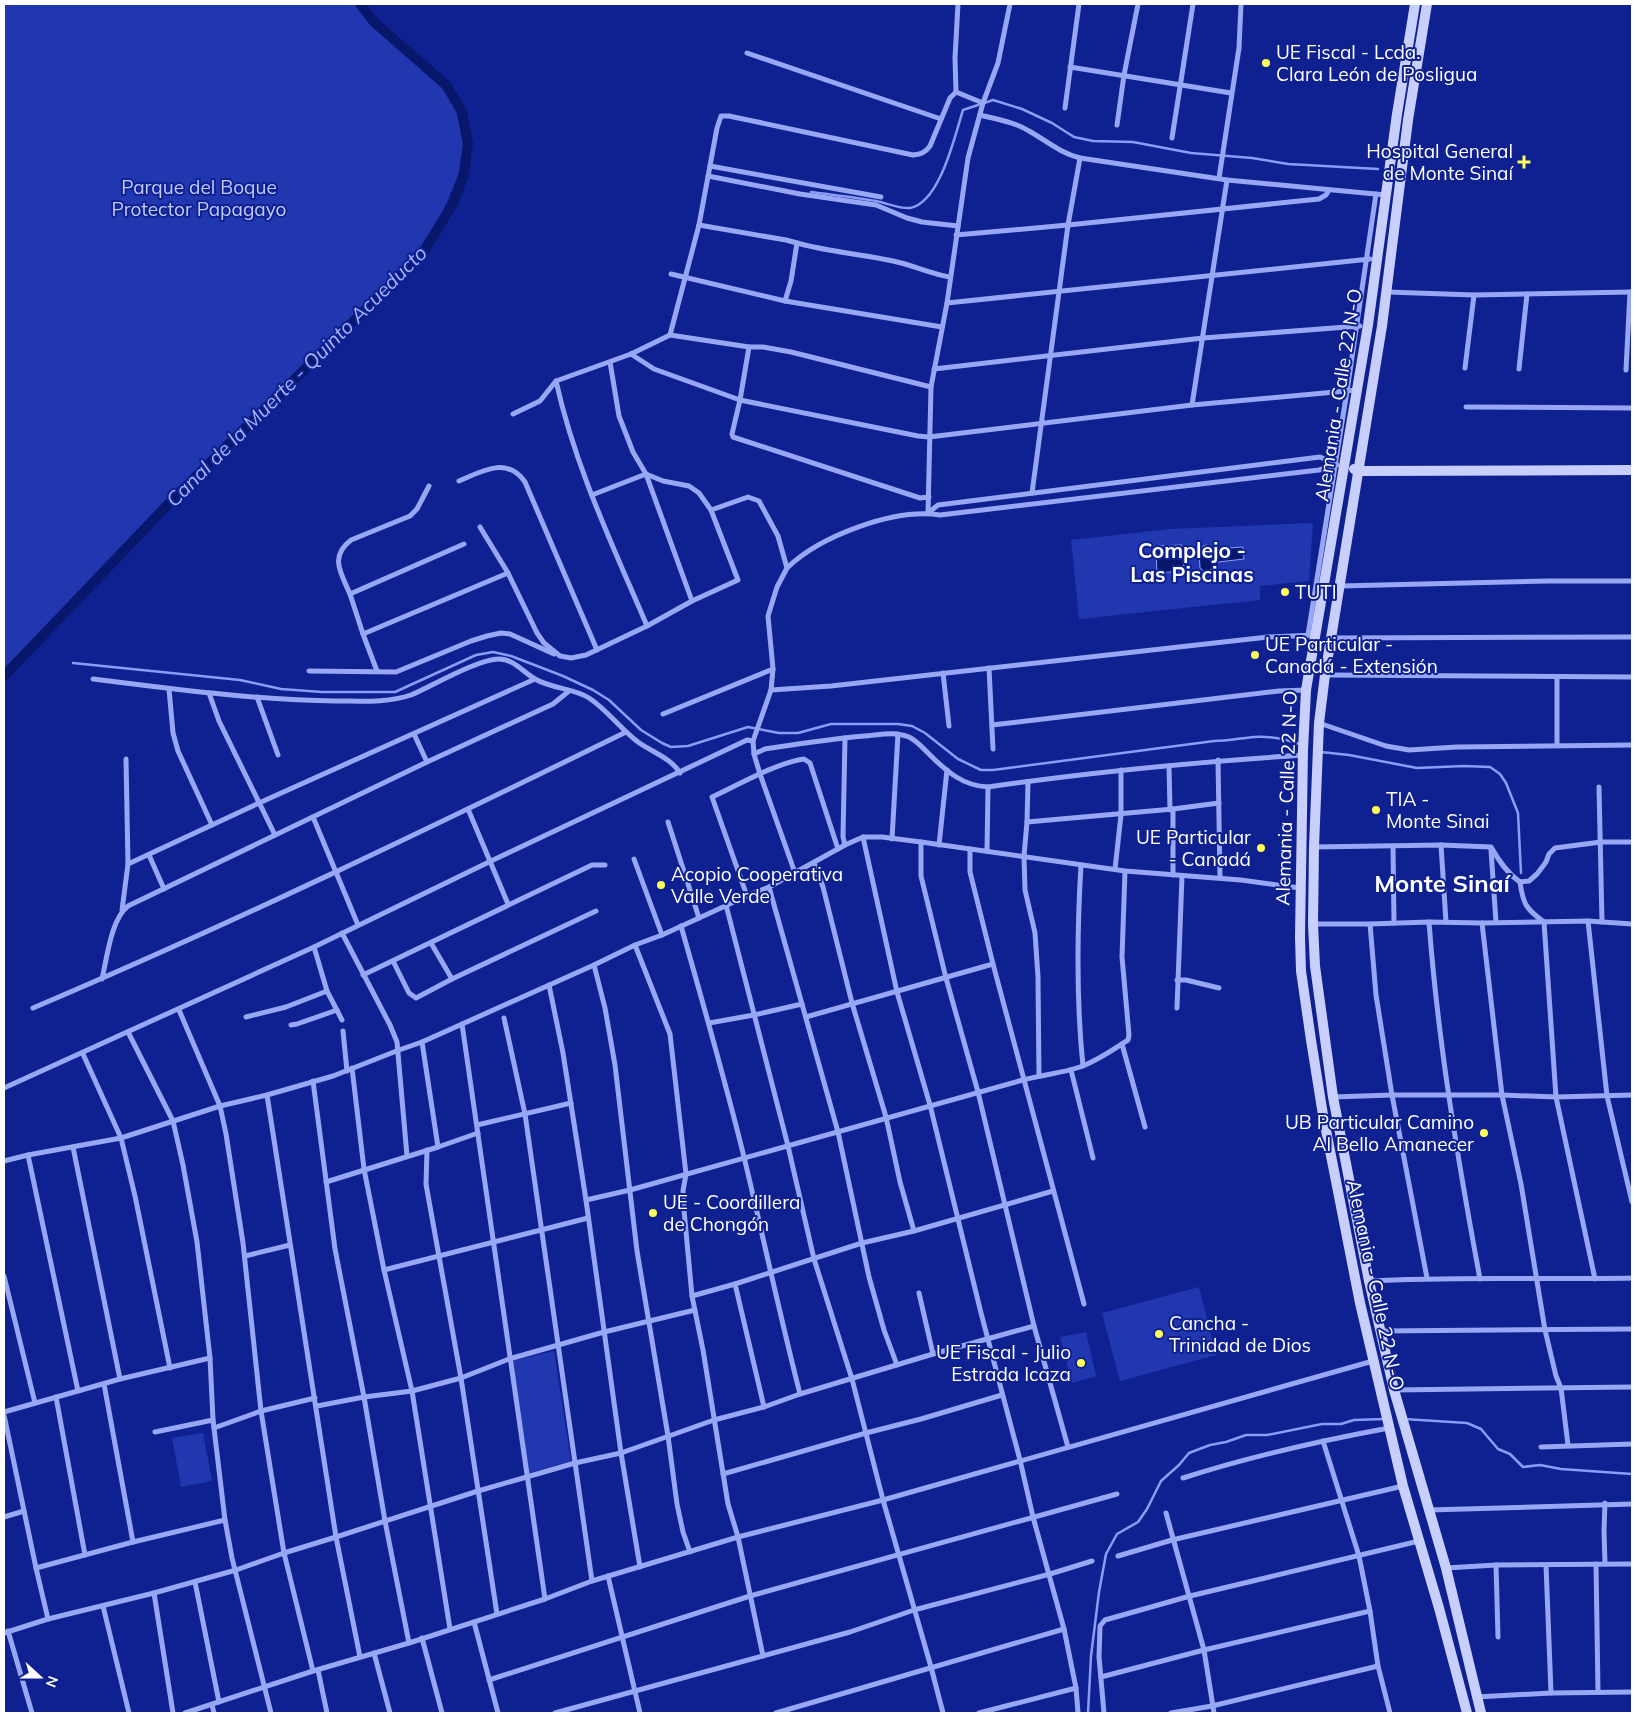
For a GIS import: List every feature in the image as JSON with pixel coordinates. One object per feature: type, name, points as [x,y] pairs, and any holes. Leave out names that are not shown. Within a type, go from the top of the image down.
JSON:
[{"type":"street","points":[[670,335],[699,225],[717,128],[721,116],[729,116],[913,155],[920,154],[930,146],[950,98],[956,92],[955,58],[958,4]]},
{"type":"street","points":[[928,513],[930,387],[946,303],[968,158],[983,103],[998,63],[1010,4]]},
{"type":"street","points":[[1064,108],[1079,4]]},
{"type":"street","points":[[1117,125],[1124,75],[1138,4]]},
{"type":"street","points":[[1172,138],[1193,4]]},
{"type":"street","points":[[1219,178],[1239,48],[1241,4]]},
{"type":"street","name":"Alemania - Calle 22 N-O","points":[[1415,4],[1381,194],[1378,258],[1368,326],[1352,391],[1312,635],[1306,690],[1303,752],[1300,888],[1301,970],[1340,1207],[1360,1303],[1388,1427],[1467,1713]]},
{"type":"street","name":"Alemania - Calle 22 N-O","points":[[1427,4],[1403,156],[1387,292],[1325,676],[1319,727],[1313,924],[1315,966],[1333,1097],[1369,1282],[1394,1390],[1446,1568],[1481,1713]]},
{"type":"street","points":[[747,53],[941,119]]},
{"type":"street","points":[[1070,67],[1231,93]]},
{"type":"street","points":[[956,92],[983,103]]},
{"type":"street","points":[[631,354],[654,369],[740,400],[929,437],[1192,405],[1352,391],[1357,326],[1367,259],[1381,194],[1227,180],[1080,158],[1068,155],[1016,125],[980,115]]},
{"type":"street","points":[[1032,493],[1068,225],[1080,158]]},
{"type":"street","points":[[710,166],[881,197]]},
{"type":"street","points":[[708,176],[800,194],[876,205],[922,222],[958,226]]},
{"type":"street","points":[[1192,405],[1227,180]]},
{"type":"street","points":[[956,235],[1221,210],[1319,198],[1326,195],[1329,190]]},
{"type":"street","points":[[699,225],[893,261],[950,277]]},
{"type":"street","points":[[785,301],[791,281],[797,243]]},
{"type":"street","points":[[946,303],[1378,258]]},
{"type":"street","points":[[671,274],[785,301],[942,327]]},
{"type":"street","points":[[1387,292],[1474,295],[1631,292],[1626,370]]},
{"type":"street","points":[[1519,369],[1527,294]]},
{"type":"street","points":[[1465,368],[1474,295]]},
{"type":"street","points":[[934,369],[1203,338],[1368,326]]},
{"type":"street","points":[[514,414],[540,401],[556,381],[631,354],[670,335],[791,352],[930,387]]},
{"type":"street","points":[[749,347],[732,434],[736,439],[920,498],[929,497]]},
{"type":"street","points":[[610,362],[619,416],[633,452],[646,474],[692,601]]},
{"type":"street","points":[[556,381],[581,470],[647,626]]},
{"type":"street","points":[[1466,407],[1632,408]]},
{"type":"street","points":[[928,513],[938,505],[1320,457],[1340,466],[1358,471],[1632,470]]},
{"type":"street","points":[[795,873],[760,774],[754,754],[753,741],[771,690],[773,669],[768,616],[777,587],[787,568],[798,558],[820,545],[865,524],[898,516],[928,513],[940,515],[1340,466]]},
{"type":"street","points":[[459,481],[480,471],[494,468],[505,468],[520,475],[525,482],[597,650]]},
{"type":"street","points":[[309,671],[376,671],[388,673],[402,670],[472,641],[501,633],[516,636],[544,651],[560,656],[579,658],[738,580],[711,510],[699,493],[689,486],[663,481],[646,474],[592,495]]},
{"type":"street","points":[[376,671],[350,594],[338,568],[339,554],[351,540],[410,516],[417,509],[429,486]]},
{"type":"street","points":[[711,510],[748,497],[759,501],[778,536],[787,568]]},
{"type":"street","points":[[480,527],[508,573],[537,633],[544,643],[560,656]]},
{"type":"street","points":[[350,594],[464,544]]},
{"type":"street","points":[[363,634],[508,573]]},
{"type":"street","points":[[1340,586],[1632,581]]},
{"type":"street","points":[[771,690],[831,686],[1268,637],[1312,635]]},
{"type":"street","points":[[1330,638],[1632,637]]},
{"type":"street","points":[[93,679],[209,693],[355,701],[401,698],[424,690],[472,666],[500,659],[519,666],[535,679],[588,698],[626,732],[655,754],[677,766],[680,773]]},
{"type":"street","points":[[989,668],[993,748]]},
{"type":"street","points":[[663,714],[773,669]]},
{"type":"street","points":[[943,673],[949,726]]},
{"type":"street","points":[[1325,676],[1632,676]]},
{"type":"street","points":[[1557,677],[1557,745]]},
{"type":"street","points":[[128,864],[535,679]]},
{"type":"street","points":[[169,689],[173,733],[178,751],[212,825]]},
{"type":"street","points":[[992,725],[1279,691],[1306,690]]},
{"type":"street","points":[[122,910],[313,816],[553,704],[569,691]]},
{"type":"street","points":[[209,693],[219,721],[275,835]]},
{"type":"street","points":[[257,697],[278,755]]},
{"type":"street","points":[[1319,727],[1386,746],[1409,750],[1457,747],[1632,745]]},
{"type":"street","points":[[32,1008],[102,979],[336,872],[468,810],[626,732]]},
{"type":"street","points":[[414,734],[427,762]]},
{"type":"street","points":[[754,754],[765,749],[845,738],[898,734],[911,738],[918,743],[963,782],[974,786],[988,787],[1121,770],[1303,752]]},
{"type":"street","points":[[892,839],[898,734]]},
{"type":"street","points":[[845,738],[843,836],[845,845]]},
{"type":"street","points":[[4,1088],[83,1054],[342,934],[747,740],[753,741]]},
{"type":"street","points":[[102,979],[116,924],[122,910],[128,864],[126,759]]},
{"type":"street","points":[[747,896],[712,797],[760,774],[804,759],[810,763],[838,849]]},
{"type":"street","points":[[1218,760],[1220,878]]},
{"type":"street","points":[[1169,766],[1172,809],[1172,875]]},
{"type":"street","points":[[939,845],[947,770]]},
{"type":"street","points":[[1116,869],[1121,815],[1121,770]]},
{"type":"street","points":[[1028,782],[1024,856],[1025,890],[1035,933],[1038,977],[1039,1076]]},
{"type":"street","points":[[986,851],[988,787]]},
{"type":"street","points":[[1599,787],[1602,922]]},
{"type":"street","points":[[1027,822],[1121,815],[1219,803]]},
{"type":"street","points":[[468,810],[508,904]]},
{"type":"street","points":[[313,816],[358,925]]},
{"type":"street","points":[[668,822],[699,918]]},
{"type":"street","points":[[863,837],[897,992],[930,1105],[1033,1517],[1064,1629],[1076,1688],[1078,1713]]},
{"type":"street","points":[[4,1161],[121,1138],[220,1106],[267,1095],[350,1070],[422,1042],[635,945],[662,935],[769,887],[863,837],[970,848],[1125,871],[1220,878],[1300,888]]},
{"type":"street","points":[[921,842],[921,876],[946,978],[978,1092],[1034,1326],[1068,1447]]},
{"type":"street","points":[[1491,847],[1500,863],[1520,882],[1529,881],[1537,874],[1546,862],[1549,854],[1555,848],[1601,842],[1632,842]]},
{"type":"street","points":[[1314,847],[1441,845],[1491,847]]},
{"type":"street","points":[[1441,845],[1446,922]]},
{"type":"street","points":[[1393,846],[1394,923]]},
{"type":"street","points":[[1491,847],[1496,922]]},
{"type":"street","points":[[970,848],[970,872],[1023,1080],[1084,1304]]},
{"type":"street","points":[[149,855],[164,889]]},
{"type":"street","points":[[634,859],[662,935]]},
{"type":"street","points":[[814,863],[824,887],[852,1004],[886,1117],[900,1182],[914,1231]]},
{"type":"street","points":[[363,975],[592,865],[605,865]]},
{"type":"street","points":[[1081,865],[1077,929],[1080,1038],[1083,1066]]},
{"type":"street","points":[[586,1200],[630,1190],[978,1092],[1039,1076],[1071,1070],[1083,1066],[1122,1044],[1128,1040],[1129,1035],[1122,958],[1125,871]]},
{"type":"street","points":[[1177,1008],[1182,876]]},
{"type":"street","points":[[1520,882],[1522,897],[1526,907],[1544,922],[1556,1097],[1595,1279]]},
{"type":"street","points":[[769,887],[838,1132],[869,1277],[884,1330],[897,1365]]},
{"type":"street","points":[[726,906],[788,1146],[814,1259],[852,1379],[883,1500],[943,1713]]},
{"type":"street","points":[[393,961],[409,993],[414,998],[596,911]]},
{"type":"street","points":[[1588,921],[1607,1096],[1632,1202]]},
{"type":"street","points":[[1313,924],[1588,921],[1632,924]]},
{"type":"street","points":[[1429,922],[1448,1096],[1480,1279]]},
{"type":"street","points":[[1482,923],[1502,1095],[1521,1184],[1545,1330],[1556,1376],[1561,1388],[1568,1445]]},
{"type":"street","points":[[1370,924],[1376,995],[1392,1095],[1427,1278]]},
{"type":"street","points":[[681,926],[744,1157],[769,1272],[800,1394]]},
{"type":"street","points":[[342,934],[390,1026],[399,1050],[407,1156]]},
{"type":"street","points":[[431,943],[452,979]]},
{"type":"street","points":[[635,945],[670,1034],[686,1174],[683,1191],[692,1296],[728,1504],[738,1537],[762,1656]]},
{"type":"street","points":[[314,947],[327,991],[342,1020]]},
{"type":"street","points":[[806,1017],[993,964]]},
{"type":"street","points":[[594,965],[605,1008],[616,1065],[637,1251],[668,1436],[677,1504],[683,1532],[690,1552]]},
{"type":"street","points":[[1177,980],[1186,980],[1219,988]]},
{"type":"street","points":[[549,985],[571,1103],[621,1453],[640,1567]]},
{"type":"street","points":[[246,1018],[286,1007],[327,991]]},
{"type":"street","points":[[709,1024],[802,1004]]},
{"type":"street","points":[[178,1010],[220,1106],[226,1134],[245,1256],[261,1411],[284,1552],[327,1713]]},
{"type":"street","points":[[291,1025],[337,1010]]},
{"type":"street","points":[[504,1018],[525,1114],[592,1581]]},
{"type":"street","points":[[462,1024],[544,1600]]},
{"type":"street","points":[[343,1031],[364,1169],[384,1270],[412,1391],[450,1629]]},
{"type":"street","points":[[128,1032],[173,1121],[197,1242],[210,1358],[213,1420],[225,1520],[271,1713]]},
{"type":"street","points":[[422,1042],[438,1147]]},
{"type":"street","points":[[1122,1044],[1145,1127]]},
{"type":"street","points":[[83,1054],[121,1138],[135,1196],[170,1368]]},
{"type":"street","points":[[1071,1070],[1093,1158]]},
{"type":"street","points":[[313,1081],[335,1249],[409,1643]]},
{"type":"street","points":[[267,1095],[317,1406],[336,1538],[360,1657]]},
{"type":"street","points":[[1333,1097],[1392,1095],[1556,1097],[1632,1095]]},
{"type":"street","points":[[477,1125],[571,1103]]},
{"type":"street","points":[[326,1182],[478,1133]]},
{"type":"street","points":[[73,1147],[120,1379]]},
{"type":"street","points":[[428,1150],[426,1184],[461,1378],[497,1614]]},
{"type":"street","points":[[28,1155],[78,1391]]},
{"type":"street","points":[[692,1296],[862,1243],[914,1231],[1053,1191]]},
{"type":"street","points":[[384,1270],[588,1218]]},
{"type":"street","points":[[245,1256],[290,1245]]},
{"type":"street","points":[[4,1276],[35,1403]]},
{"type":"street","points":[[1369,1282],[1427,1278],[1537,1280],[1632,1278]]},
{"type":"street","points":[[735,1284],[764,1408]]},
{"type":"street","points":[[919,1293],[933,1354]]},
{"type":"street","points":[[317,1406],[364,1397],[412,1391],[461,1378],[509,1359],[604,1332],[695,1310]]},
{"type":"street","points":[[32,1713],[6,1632],[48,1619],[154,1593],[236,1570],[284,1552],[336,1538],[478,1491],[621,1453],[714,1420],[764,1408],[800,1394],[1034,1326]]},
{"type":"street","points":[[1380,1331],[1632,1329]]},
{"type":"street","points":[[48,1619],[4,1414],[35,1403],[120,1379],[210,1358]]},
{"type":"street","points":[[185,1713],[315,1670],[409,1643],[544,1600],[592,1581],[738,1537],[883,1500],[1374,1361]]},
{"type":"street","points":[[104,1384],[133,1542]]},
{"type":"street","points":[[1394,1390],[1632,1388]]},
{"type":"street","points":[[723,1474],[1002,1395]]},
{"type":"street","points":[[56,1397],[85,1555]]},
{"type":"street","points":[[214,1428],[261,1411],[315,1398]]},
{"type":"street","points":[[155,1432],[213,1420]]},
{"type":"street","points":[[1183,1478],[1225,1464],[1388,1427]]},
{"type":"street","points":[[1323,1441],[1359,1556],[1378,1666],[1390,1713]]},
{"type":"street","points":[[1540,1447],[1632,1444]]},
{"type":"street","points":[[1118,1556],[1172,1540],[1404,1486]]},
{"type":"street","points":[[489,1680],[750,1596],[1117,1494]]},
{"type":"street","points":[[1605,1504],[1605,1564]]},
{"type":"street","points":[[1429,1510],[1632,1504]]},
{"type":"street","points":[[4,1517],[24,1511]]},
{"type":"street","points":[[1166,1513],[1204,1650],[1214,1713]]},
{"type":"street","points":[[36,1568],[225,1520]]},
{"type":"street","points":[[1104,1713],[1099,1657],[1099,1634],[1102,1622],[1190,1596],[1420,1541]]},
{"type":"street","points":[[555,1713],[850,1632],[914,1610],[1092,1561]]},
{"type":"street","points":[[1596,1564],[1598,1692]]},
{"type":"street","points":[[1446,1568],[1496,1565],[1632,1564]]},
{"type":"street","points":[[1496,1565],[1498,1637]]},
{"type":"street","points":[[1546,1565],[1550,1693]]},
{"type":"street","points":[[608,1576],[640,1713]]},
{"type":"street","points":[[195,1582],[219,1702]]},
{"type":"street","points":[[154,1593],[173,1713]]},
{"type":"street","points":[[103,1606],[129,1713]]},
{"type":"street","points":[[1101,1677],[1204,1650],[1370,1611]]},
{"type":"street","points":[[474,1622],[498,1713]]},
{"type":"street","points":[[776,1713],[1064,1629]]},
{"type":"street","points":[[422,1638],[442,1713]]},
{"type":"street","points":[[374,1653],[390,1713]]},
{"type":"street","points":[[1171,1713],[1212,1706],[1378,1666]]},
{"type":"street","points":[[979,1713],[1076,1688]]},
{"type":"street","points":[[1476,1697],[1550,1693],[1632,1692]]},
{"type":"street","points":[[212,1705],[214,1713]]},
{"type":"green space","name":"Parque del Boque Protector Papagayo","points":[[4,4],[361,4],[453,97],[466,157],[429,243],[165,508],[20,659],[4,684]]},
{"type":"green space","name":"Complejo - Las Piscinas","points":[[1313,523],[1309,581],[1260,586],[1260,600],[1079,619],[1071,540],[1170,529]]},
{"type":"green space","name":"Cancha - Trinidad de Dios","points":[[1199,1287],[1216,1355],[1120,1381],[1102,1313]]},
{"type":"green space","points":[[1086,1332],[1096,1376],[1072,1383],[1060,1337]]},
{"type":"green space","points":[[554,1351],[571,1461],[529,1473],[512,1361]]},
{"type":"green space","points":[[203,1433],[212,1481],[181,1487],[172,1438]]},
{"type":"shaded area","points":[[1182,545],[1184,571],[1157,573],[1156,546]]},
{"type":"shaded area","points":[[1206,545],[1211,547],[1213,567],[1205,572],[1200,568],[1199,549]]},
{"type":"shaded area","points":[[1243,547],[1244,559],[1218,562],[1216,549]]},
{"type":"waterway","name":"Canal de la Muerte - Quinto Acueducto","points":[[4,676],[177,495],[422,254],[454,202],[464,173],[468,143],[462,112],[446,85],[374,22],[360,4]]},
{"type":"waterway","points":[[811,192],[880,202],[906,208],[921,203],[930,194],[945,166],[963,110],[993,100],[1022,109],[1052,123],[1074,137],[1093,141],[1133,142],[1191,153],[1252,158],[1288,164],[1378,169]]},
{"type":"waterway","points":[[73,663],[240,680],[281,689],[322,692],[395,692],[476,655],[493,652],[511,656],[593,690],[609,700],[641,730],[671,747],[688,746],[748,727],[779,733],[798,733],[831,724],[898,724],[912,726],[925,733],[958,759],[981,770],[1254,737],[1278,738],[1302,745]]},
{"type":"waterway","points":[[1321,752],[1349,755],[1417,768],[1490,767],[1500,774],[1506,783],[1518,813],[1521,873]]},
{"type":"waterway","points":[[1088,1713],[1091,1656],[1106,1554],[1117,1534],[1138,1522],[1161,1481],[1189,1453],[1246,1435],[1267,1435],[1322,1424],[1341,1424],[1354,1420],[1384,1419]]},
{"type":"waterway","points":[[1404,1419],[1467,1423],[1481,1429],[1498,1449],[1510,1454],[1523,1467],[1540,1465],[1561,1469],[1632,1474]]},
{"type":"place","name":"UE Fiscal - Lcda. Clara León de Posligua","points":[[1266,63]]},
{"type":"place","name":"Hospital General de Monte Sinaí","points":[[1524,162]]},
{"type":"place","name":"TUTI","points":[[1285,592]]},
{"type":"place","name":"UE Particular - Canadá - Extensión","points":[[1255,655]]},
{"type":"place","name":"TIA - Monte Sinai","points":[[1376,810]]},
{"type":"place","name":"UE Particular - Canadá","points":[[1261,848]]},
{"type":"place","name":"Acopio Cooperativa Valle Verde","points":[[661,885]]},
{"type":"place","name":"UB Particular Camino Al Bello Amanecer","points":[[1484,1133]]},
{"type":"place","name":"UE - Coordillera de Chongón","points":[[653,1213]]},
{"type":"place","name":"Cancha - Trinidad de Dios","points":[[1159,1334]]},
{"type":"place","name":"UE Fiscal - Julio Estrada Icaza","points":[[1081,1363]]},
{"type":"district","name":"Complejo - Las Piscinas","points":[[1192,562]]},
{"type":"district","name":"Monte Sinaí","points":[[1442,883]]}]
